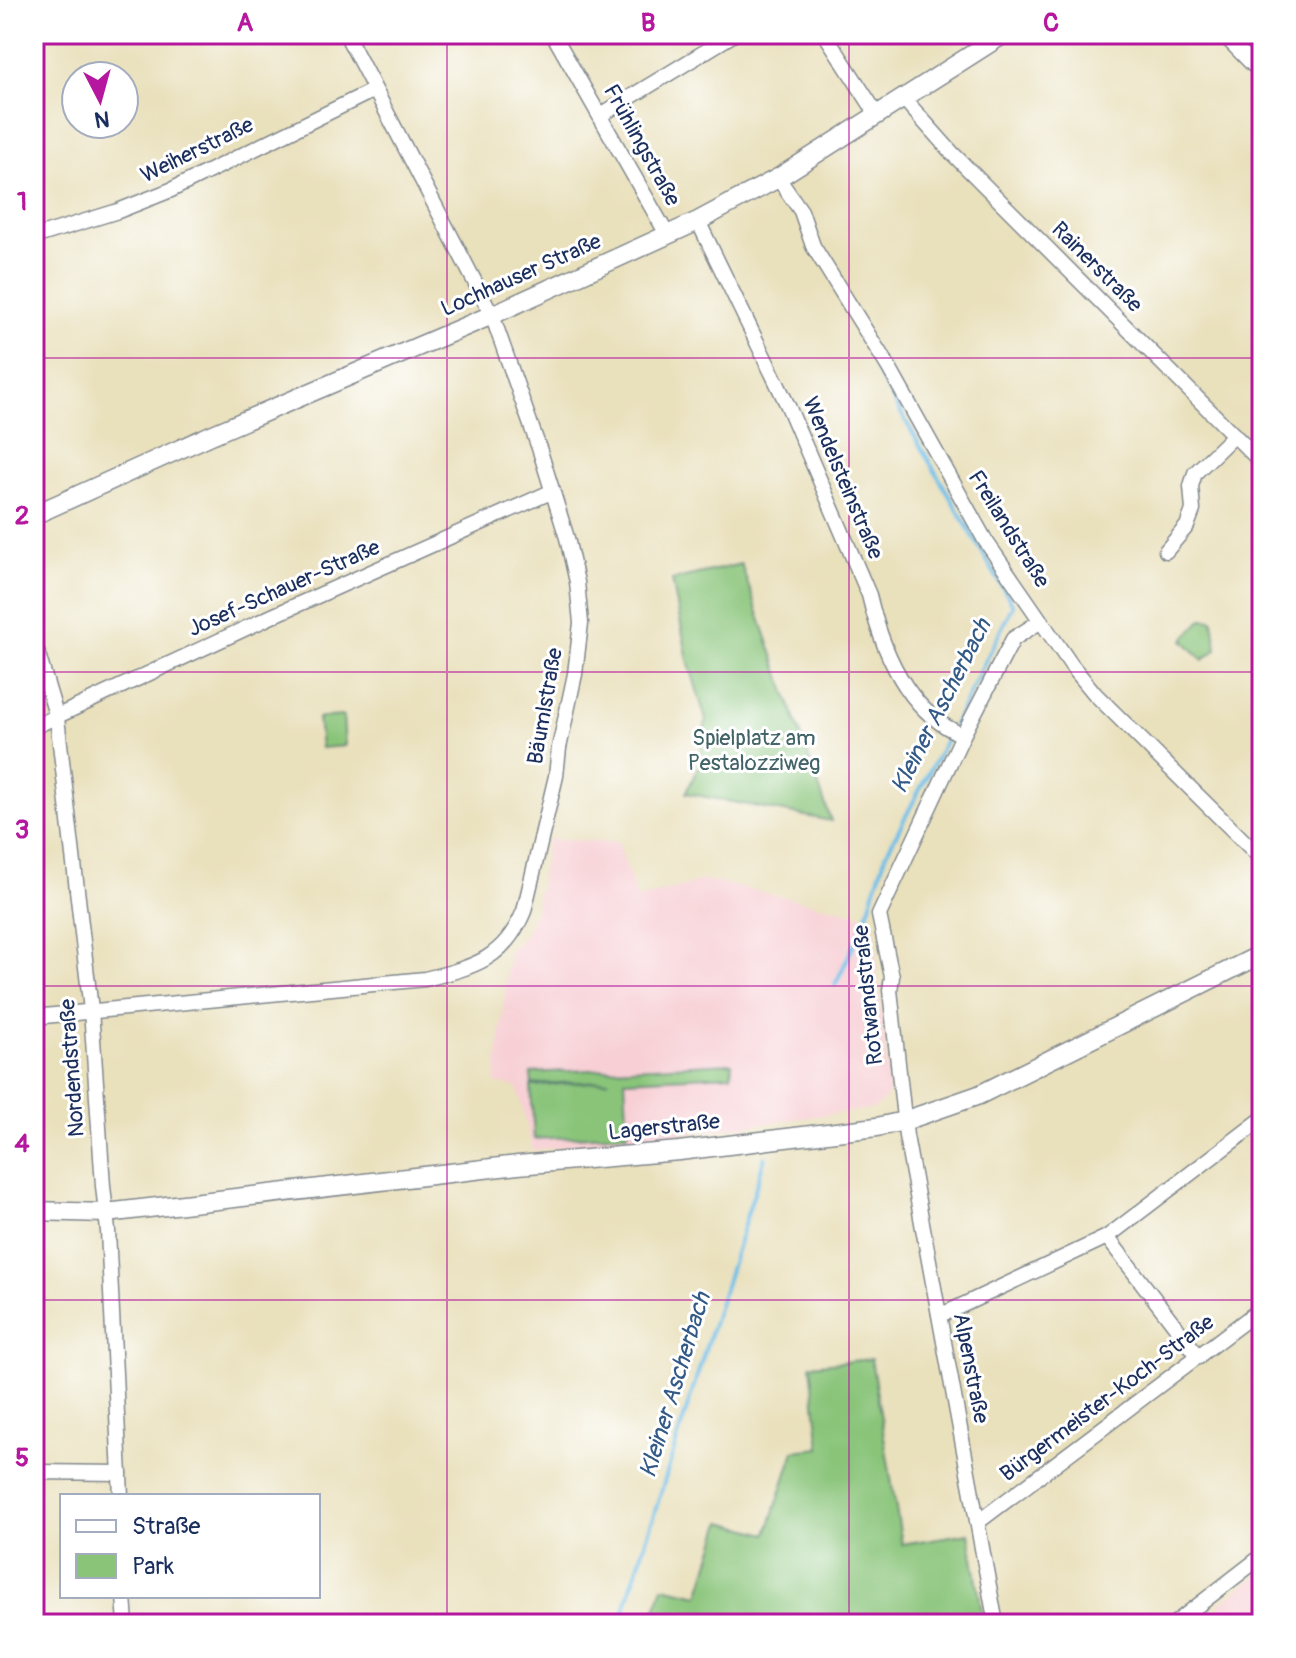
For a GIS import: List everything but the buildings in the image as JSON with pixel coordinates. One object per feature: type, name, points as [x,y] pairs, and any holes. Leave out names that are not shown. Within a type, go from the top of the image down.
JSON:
[{"type":"street","name":"Bäumlstraße","points":[[34,1017],[425,979],[467,969],[486,960],[515,932],[524,911],[556,776],[575,674],[581,623],[577,582],[553,491],[492,315],[346,34]]},
{"type":"street","name":"Frühlingstraße","points":[[553,34],[668,236]]},
{"type":"street","points":[[601,115],[734,34]]},
{"type":"street","points":[[825,34],[878,116]]},
{"type":"street","name":"Lochhauser Straße","points":[[34,515],[668,236],[778,178],[1004,34]]},
{"type":"street","points":[[1223,34],[1262,74]]},
{"type":"street","name":"Weiherstraße","points":[[34,237],[118,211],[171,190],[374,90]]},
{"type":"street","name":"Rainerstraße","points":[[904,99],[959,161],[1262,463]]},
{"type":"street","name":"Freilandstraße","points":[[778,178],[801,211],[813,246],[889,368],[985,540],[1041,621],[1095,694],[1262,859]]},
{"type":"street","name":"Wendelsteinstraße","points":[[698,221],[788,406],[869,595],[876,623],[901,681],[922,710],[941,725],[959,733]]},
{"type":"street","points":[[1166,551],[1187,526],[1193,510],[1191,486],[1195,473],[1234,435]]},
{"type":"street","name":"Josef-Schauer-Straße","points":[[34,727],[270,617],[553,491]]},
{"type":"street","name":"Rotwandstraße","points":[[904,1121],[890,990],[892,977],[879,915],[959,733],[1013,639],[1041,621]]},
{"type":"street","name":"Nordendstraße","points":[[34,641],[57,718],[91,1010],[106,1213],[121,1494]]},
{"type":"street","name":"Lagerstraße","points":[[34,1211],[106,1213],[518,1165],[679,1151],[904,1121],[979,1095],[1262,954]]},
{"type":"street","points":[[939,1313],[948,1312],[1107,1237],[1262,1119]]},
{"type":"street","name":"Alpenstraße","points":[[904,1121],[996,1624]]},
{"type":"street","points":[[1107,1237],[1199,1357]]},
{"type":"street","name":"Bürgermeister-Koch-Straße","points":[[978,1522],[1262,1308]]},
{"type":"street","points":[[34,1472],[120,1473]]},
{"type":"street","points":[[1174,1624],[1262,1556]]},
{"type":"street","points":[[124,1598],[126,1624]]},
{"type":"shaded area","points":[[548,839],[618,842],[637,899],[706,880],[857,913],[872,920],[890,1093],[876,1108],[533,1150],[517,1087],[495,1083],[509,952],[526,933],[535,911]]},
{"type":"shaded area","points":[[1262,1572],[1262,1624],[1234,1624],[1219,1604]]},
{"type":"green space","name":"Spielplatz am Pestalozziweg","points":[[741,564],[831,821],[686,793],[698,768],[706,720],[688,660],[672,580]]},
{"type":"green space","points":[[1202,619],[1213,620],[1217,649],[1203,660],[1183,640]]},
{"type":"green space","points":[[343,716],[345,746],[321,748],[318,718]]},
{"type":"green space","points":[[732,1063],[731,1075],[625,1080],[628,1134],[534,1139],[531,1086],[609,1081],[532,1084],[531,1073]]},
{"type":"green space","points":[[871,1359],[902,1544],[969,1533],[984,1624],[651,1624],[663,1587],[699,1595],[722,1522],[767,1534],[794,1451],[820,1448],[811,1365]]},
{"type":"waterway","name":"Kleiner Ascherbach","points":[[876,370],[1013,605],[954,725]]},
{"type":"waterway","name":"Kleiner Ascherbach","points":[[835,985],[865,921],[886,854],[950,732]]},
{"type":"waterway","name":"Kleiner Ascherbach","points":[[620,1624],[765,1157]]}]
